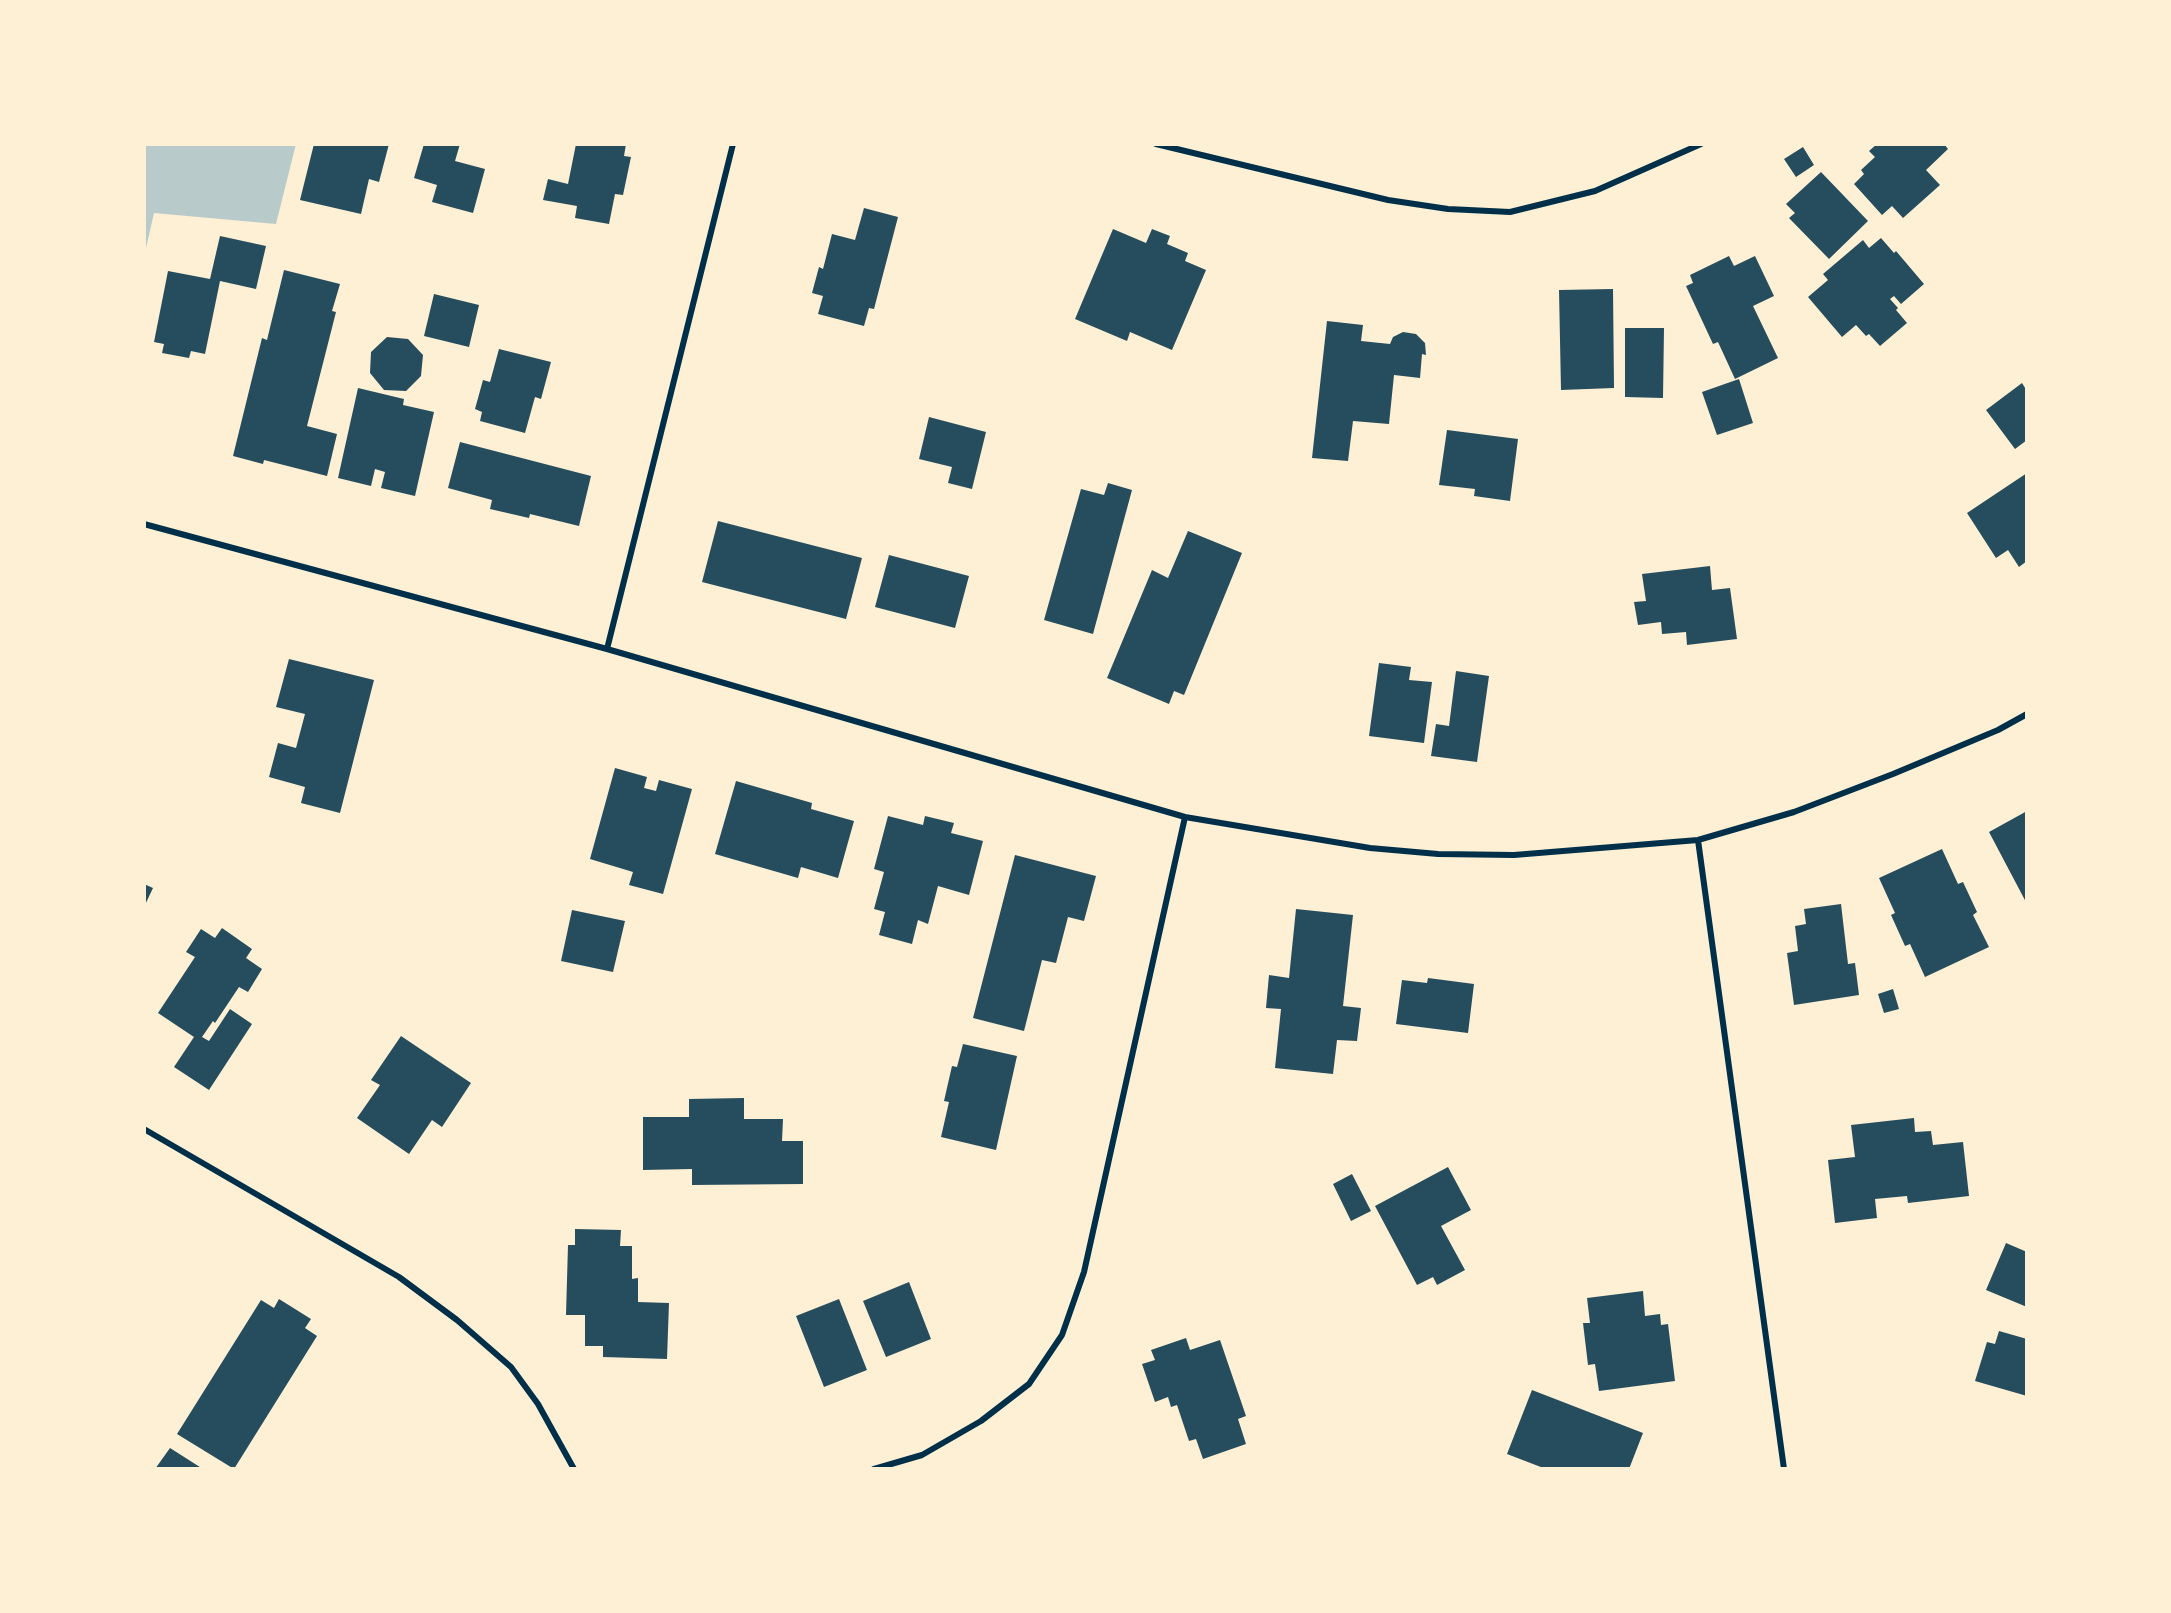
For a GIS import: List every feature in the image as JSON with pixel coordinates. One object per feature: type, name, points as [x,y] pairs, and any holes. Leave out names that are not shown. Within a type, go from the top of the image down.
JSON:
[{"type":"street","points":[[607,649],[733,144]]},
{"type":"street","points":[[1156,144],[1388,200],[1448,209],[1510,212],[1595,191],[1701,144]]},
{"type":"street","points":[[144,524],[607,649],[1185,817],[1370,848],[1438,854],[1514,855],[1698,840],[1794,812],[1838,796],[1998,730],[2027,714]]},
{"type":"street","points":[[874,1469],[922,1455],[981,1421],[1029,1384],[1062,1335],[1084,1272],[1185,817]]},
{"type":"street","points":[[1698,840],[1784,1469]]},
{"type":"street","points":[[144,1129],[399,1277],[456,1320],[511,1366],[538,1404],[574,1469]]},
{"type":"shaded area","points":[[144,144],[296,144],[276,224],[154,213],[144,257]]},
{"type":"building","points":[[314,144],[389,144],[379,182],[369,179],[361,214],[300,200]]},
{"type":"building","points":[[424,144],[460,144],[455,161],[485,169],[473,213],[432,202],[437,185],[414,178]]},
{"type":"building","points":[[576,144],[626,144],[624,156],[631,157],[623,195],[615,194],[609,224],[575,218],[577,206],[543,200],[548,179],[568,184]]},
{"type":"building","points":[[1877,144],[1944,144],[1948,149],[1926,170],[1940,185],[1903,218],[1892,206],[1882,215],[1854,184],[1864,174],[1861,170],[1875,157],[1869,151]]},
{"type":"building","points":[[1803,147],[1814,165],[1796,177],[1784,159]]},
{"type":"building","points":[[1821,172],[1868,221],[1829,259],[1789,218],[1795,213],[1786,204]]},
{"type":"building","points":[[864,208],[898,217],[874,309],[869,308],[864,326],[818,314],[823,296],[812,293],[819,267],[823,269],[832,234],[855,240]]},
{"type":"building","points":[[1113,229],[1146,243],[1152,229],[1170,236],[1167,244],[1188,253],[1185,261],[1206,270],[1172,350],[1130,332],[1127,341],[1075,319]]},
{"type":"building","points":[[220,236],[266,246],[256,289],[220,281],[205,354],[191,351],[189,358],[162,353],[164,344],[154,342],[168,271],[210,279]]},
{"type":"building","points":[[1881,238],[1894,253],[1896,251],[1924,284],[1901,304],[1894,296],[1890,299],[1907,323],[1880,346],[1856,325],[1842,337],[1808,297],[1828,280],[1823,274],[1863,240],[1869,248]]},
{"type":"building","points":[[1729,256],[1734,266],[1755,256],[1774,296],[1753,306],[1778,358],[1735,379],[1718,342],[1713,344],[1686,286],[1693,283],[1690,275]]},
{"type":"building","points":[[284,270],[340,284],[332,311],[336,312],[307,426],[337,434],[327,476],[264,460],[263,464],[233,456],[262,338],[267,340]]},
{"type":"building","points":[[1613,289],[1614,388],[1561,390],[1559,290]]},
{"type":"building","points":[[434,294],[479,305],[469,347],[424,336]]},
{"type":"building","points":[[1327,321],[1363,325],[1361,341],[1390,344],[1393,337],[1403,332],[1416,334],[1425,343],[1426,355],[1422,354],[1420,378],[1394,375],[1389,424],[1353,421],[1348,461],[1312,458]]},
{"type":"building","points":[[1625,328],[1664,328],[1663,398],[1625,397]]},
{"type":"building","points":[[387,337],[408,339],[423,355],[421,376],[406,391],[384,390],[370,373],[371,352]]},
{"type":"building","points":[[499,349],[551,362],[541,399],[535,397],[525,433],[480,421],[482,412],[475,409],[483,380],[490,382]]},
{"type":"building","points":[[1739,379],[1753,423],[1717,435],[1702,392]]},
{"type":"building","points":[[2022,383],[2027,391],[2027,440],[2015,449],[1986,410]]},
{"type":"building","points":[[358,388],[404,399],[403,405],[434,412],[415,496],[381,488],[385,472],[375,469],[371,486],[338,478]]},
{"type":"building","points":[[929,417],[986,432],[972,489],[948,483],[952,467],[919,459]]},
{"type":"building","points":[[1447,430],[1518,439],[1510,501],[1474,496],[1475,489],[1439,485]]},
{"type":"building","points":[[460,442],[591,476],[579,526],[530,514],[529,518],[490,509],[492,500],[448,488]]},
{"type":"building","points":[[2027,473],[2027,561],[2019,567],[2008,550],[1996,558],[1967,513]]},
{"type":"building","points":[[1108,483],[1132,490],[1093,634],[1044,620],[1081,489],[1104,495]]},
{"type":"building","points":[[718,521],[862,558],[846,619],[702,582]]},
{"type":"building","points":[[1188,531],[1242,553],[1184,695],[1174,691],[1169,704],[1107,678],[1152,570],[1168,578]]},
{"type":"building","points":[[889,555],[969,576],[955,628],[875,607]]},
{"type":"building","points":[[1710,566],[1712,590],[1730,588],[1737,639],[1687,645],[1686,632],[1662,634],[1661,622],[1638,625],[1634,602],[1646,601],[1642,574]]},
{"type":"building","points":[[289,659],[374,680],[340,813],[301,803],[305,787],[269,777],[278,743],[296,748],[305,714],[276,707]]},
{"type":"building","points":[[1379,663],[1411,667],[1409,680],[1432,682],[1424,743],[1369,736]]},
{"type":"building","points":[[1456,671],[1489,676],[1477,762],[1431,756],[1436,724],[1449,726]]},
{"type":"building","points":[[615,768],[647,777],[644,788],[656,791],[659,780],[692,789],[663,894],[629,885],[633,872],[590,859]]},
{"type":"building","points":[[736,781],[812,803],[811,809],[854,821],[838,878],[801,867],[798,878],[715,854]]},
{"type":"building","points":[[2027,811],[2027,904],[1989,832]]},
{"type":"building","points":[[888,816],[923,825],[925,816],[954,823],[951,833],[983,841],[969,895],[938,886],[928,924],[918,920],[912,944],[879,935],[885,912],[874,909],[884,872],[874,869]]},
{"type":"building","points":[[1942,849],[1958,884],[1963,882],[1977,912],[1973,915],[1989,947],[1925,977],[1910,944],[1905,946],[1891,915],[1895,913],[1879,878]]},
{"type":"building","points":[[1015,855],[1096,876],[1084,921],[1068,917],[1056,963],[1042,960],[1024,1031],[973,1018]]},
{"type":"building","points":[[144,884],[153,888],[144,907]]},
{"type":"building","points":[[1841,904],[1848,964],[1855,963],[1859,995],[1794,1005],[1787,953],[1798,951],[1795,926],[1806,924],[1804,909]]},
{"type":"building","points":[[1296,909],[1353,915],[1343,1006],[1361,1008],[1357,1041],[1337,1040],[1333,1074],[1275,1068],[1281,1009],[1266,1008],[1269,975],[1289,978]]},
{"type":"building","points":[[572,910],[625,921],[613,972],[561,961]]},
{"type":"building","points":[[222,928],[252,949],[246,958],[262,969],[248,992],[239,987],[215,1023],[213,1021],[202,1037],[209,1041],[230,1009],[252,1024],[209,1090],[174,1067],[194,1037],[158,1013],[195,957],[186,952],[201,929],[215,938]]},
{"type":"building","points":[[1428,978],[1474,984],[1468,1033],[1396,1024],[1402,980],[1427,983]]},
{"type":"building","points":[[1893,989],[1899,1009],[1884,1013],[1878,994]]},
{"type":"building","points":[[401,1036],[471,1083],[442,1127],[432,1120],[409,1154],[357,1118],[380,1085],[371,1080]]},
{"type":"building","points":[[963,1044],[1017,1056],[996,1150],[941,1137],[949,1102],[944,1101],[952,1066],[957,1067]]},
{"type":"building","points":[[744,1098],[744,1119],[783,1119],[782,1141],[803,1141],[803,1184],[692,1185],[692,1169],[643,1170],[643,1117],[689,1117],[689,1099]]},
{"type":"building","points":[[1914,1118],[1915,1132],[1931,1131],[1933,1145],[1963,1142],[1969,1196],[1908,1203],[1907,1196],[1875,1199],[1877,1218],[1835,1223],[1828,1160],[1855,1157],[1851,1125]]},
{"type":"building","points":[[1448,1167],[1471,1210],[1441,1226],[1465,1270],[1437,1285],[1433,1277],[1417,1285],[1375,1206]]},
{"type":"building","points":[[1352,1174],[1371,1211],[1351,1221],[1333,1184]]},
{"type":"building","points":[[575,1229],[621,1230],[620,1246],[632,1246],[632,1279],[638,1278],[638,1302],[669,1303],[667,1359],[603,1357],[603,1346],[585,1346],[585,1315],[566,1315],[568,1245],[575,1245]]},
{"type":"building","points":[[2006,1243],[2027,1252],[2027,1307],[1986,1290]]},
{"type":"building","points":[[909,1282],[931,1339],[886,1357],[863,1301]]},
{"type":"building","points":[[1643,1291],[1645,1316],[1660,1314],[1661,1325],[1668,1324],[1675,1381],[1599,1391],[1595,1364],[1588,1365],[1583,1323],[1590,1323],[1587,1298]]},
{"type":"building","points":[[279,1299],[311,1319],[305,1328],[317,1336],[234,1469],[177,1434],[261,1300],[274,1308]]},
{"type":"building","points":[[839,1299],[867,1370],[824,1387],[796,1316]]},
{"type":"building","points":[[1999,1331],[2027,1339],[2027,1396],[1975,1381],[1987,1342],[1995,1344]]},
{"type":"building","points":[[1186,1338],[1190,1350],[1220,1340],[1246,1416],[1238,1419],[1246,1444],[1203,1459],[1196,1439],[1189,1441],[1177,1405],[1171,1407],[1168,1397],[1155,1402],[1142,1364],[1155,1360],[1151,1350]]},
{"type":"building","points":[[1532,1390],[1643,1433],[1629,1469],[1546,1469],[1507,1454]]},
{"type":"building","points":[[170,1448],[203,1469],[155,1469]]}]
